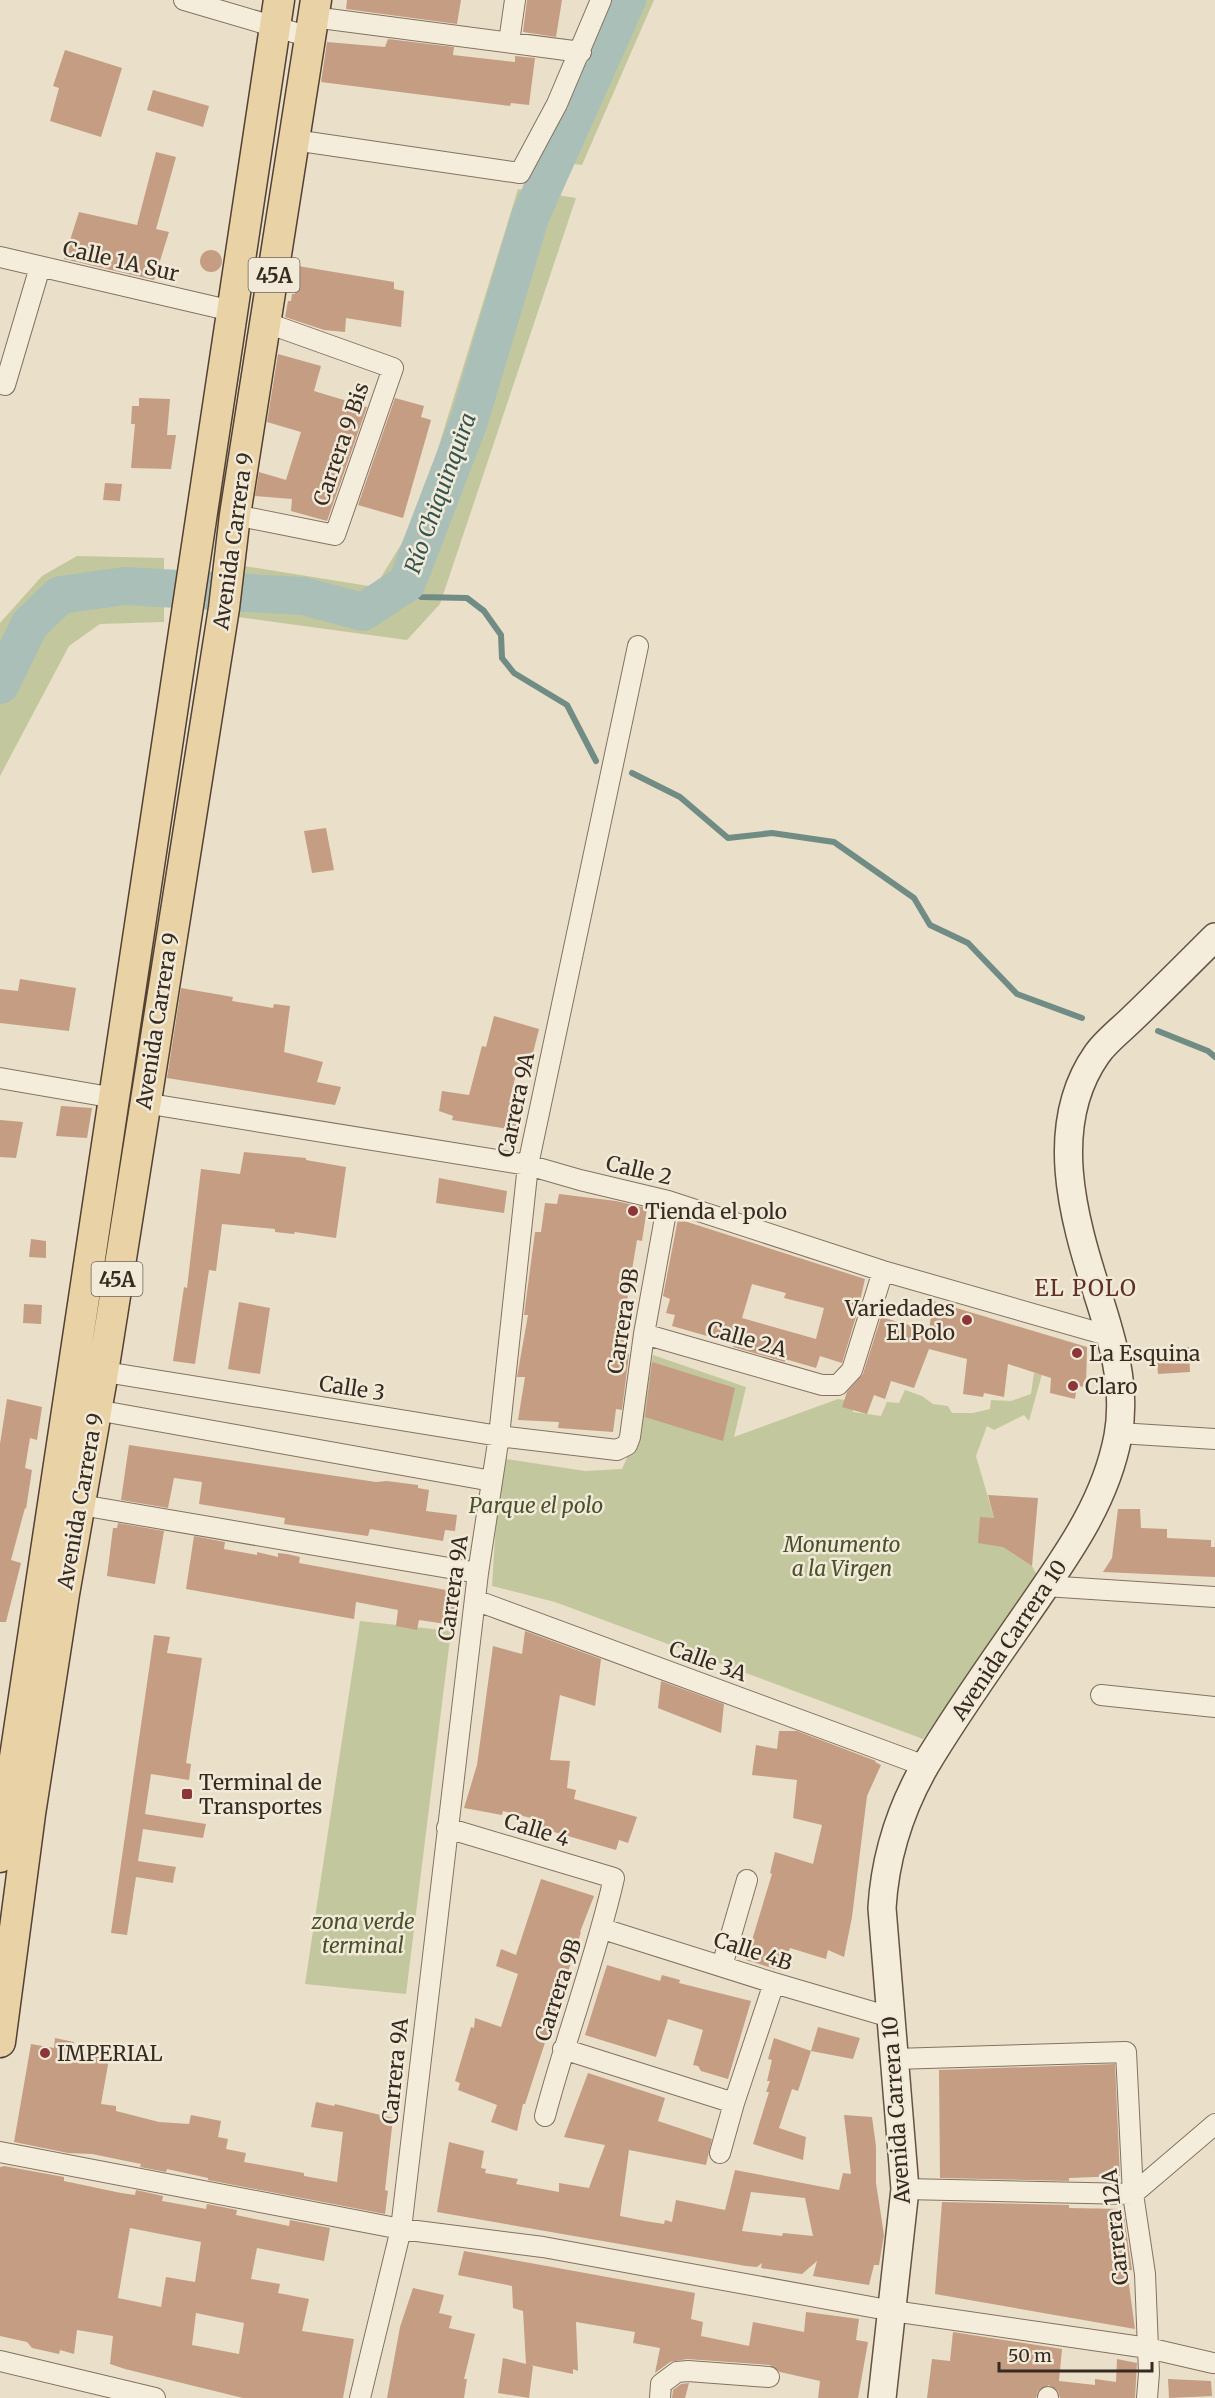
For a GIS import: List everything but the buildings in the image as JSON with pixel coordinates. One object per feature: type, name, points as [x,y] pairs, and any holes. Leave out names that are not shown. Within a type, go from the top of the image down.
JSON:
[{"type":"main road","name":"Avenida Carrera 9","points":[[0,1857],[64,1594],[96,1410],[88,1369],[115,1098],[277,13]]},
{"type":"main road","name":"Avenida Carrera 9","points":[[0,2042],[13,1807],[88,1369],[144,1103],[224,608],[235,515],[267,323],[313,18]]},
{"type":"main road","name":"Avenida Carrera 10","points":[[882,2398],[905,2189],[882,1908],[884,1877],[892,1842],[904,1809],[925,1766],[1088,1522],[1112,1463],[1119,1433],[1120,1384],[1110,1336],[1070,1189],[1069,1134],[1073,1105],[1097,1053],[1215,938]]},
{"type":"street","points":[[184,0],[580,52]]},
{"type":"street","points":[[510,42],[515,0]]},
{"type":"street","points":[[294,140],[520,173],[557,104],[601,0]]},
{"type":"street","name":"Calle 1A Sur","points":[[0,257],[232,311]]},
{"type":"street","points":[[5,385],[40,267]]},
{"type":"street","name":"Carrera 9 Bis","points":[[235,515],[335,535],[393,368],[267,323]]},
{"type":"street","name":"Carrera 9A","points":[[360,2398],[401,2229],[478,1574],[499,1436],[528,1165],[638,646]]},
{"type":"street","points":[[0,1078],[115,1098]]},
{"type":"street","name":"Calle 2","points":[[144,1103],[528,1165],[668,1201],[883,1271],[1110,1336]]},
{"type":"street","name":"Carrera 9B","points":[[623,1448],[630,1437],[644,1334],[668,1201]]},
{"type":"street","name":"Calle 2A","points":[[644,1334],[822,1385],[838,1385],[852,1370],[883,1271]]},
{"type":"street","name":"Calle 3","points":[[88,1369],[499,1436],[610,1451],[623,1448]]},
{"type":"street","points":[[96,1410],[492,1481]]},
{"type":"street","points":[[1119,1433],[1215,1439]]},
{"type":"street","points":[[81,1505],[478,1574]]},
{"type":"street","points":[[1046,1586],[1215,1597]]},
{"type":"street","name":"Calle 3A","points":[[475,1600],[925,1766]]},
{"type":"street","points":[[1101,1695],[1215,1707]]},
{"type":"street","name":"Calle 4","points":[[447,1828],[614,1878]]},
{"type":"street","name":"Carrera 9B","points":[[545,2116],[563,2049],[603,1929],[614,1878]]},
{"type":"street","points":[[722,1966],[747,1880]]},
{"type":"street","name":"Calle 4B","points":[[603,1929],[890,2017]]},
{"type":"street","points":[[720,2153],[774,1983]]},
{"type":"street","points":[[563,2049],[734,2103]]},
{"type":"street","name":"Carrera 12A","points":[[894,2059],[1126,2052],[1133,2194],[1145,2274],[1148,2348],[1147,2398]]},
{"type":"street","points":[[905,2189],[1133,2194],[1215,2124]]},
{"type":"street","points":[[0,2152],[401,2229],[543,2247],[893,2311],[1148,2348],[1213,2363]]},
{"type":"street","points":[[0,2361],[155,2398]]},
{"type":"street","points":[[660,2398],[661,2384],[677,2372],[769,2377]]},
{"type":"green space","points":[[611,0],[654,0],[582,165],[540,160]]},
{"type":"green space","points":[[518,189],[576,198],[440,604],[407,640],[238,617],[244,566],[375,587],[416,520]]},
{"type":"green space","points":[[77,556],[164,558],[164,622],[100,624],[69,646],[0,776],[0,623],[42,576]]},
{"type":"green space","name":"Monumento a la Virgen","points":[[653,1355],[746,1387],[734,1437],[838,1399],[851,1401],[853,1412],[881,1416],[887,1402],[899,1403],[905,1390],[922,1396],[933,1404],[948,1406],[952,1413],[973,1413],[990,1409],[991,1400],[1011,1401],[1031,1394],[1034,1373],[1042,1374],[1029,1421],[1024,1415],[994,1430],[987,1426],[976,1456],[1002,1546],[1032,1566],[1038,1577],[923,1739],[555,1602],[492,1586],[500,1458],[585,1471],[622,1469],[641,1426]]},
{"type":"green space","name":"zona verde terminal","points":[[360,1621],[451,1631],[406,1994],[305,1984]]},
{"type":"waterway","name":"Río Chiquinquira","points":[[0,685],[30,624],[60,595],[125,586],[303,596],[363,612],[407,583],[469,421],[530,217],[627,0]]},
{"type":"waterway","points":[[407,583],[421,597],[467,598],[484,611],[501,635],[502,658],[514,673],[567,705],[596,761]]},
{"type":"waterway","points":[[632,773],[680,797],[728,838],[772,833],[834,842],[914,898],[930,925],[968,943],[1017,994],[1082,1018]]},
{"type":"waterway","points":[[1158,1031],[1208,1051],[1215,1057]]},
{"type":"place","name":"Tienda el polo","points":[[633,1211]]},
{"type":"place","name":"Variedades El Polo","points":[[967,1320]]},
{"type":"place","name":"La Esquina","points":[[1077,1353]]},
{"type":"place","name":"Claro","points":[[1073,1386]]},
{"type":"place","name":"Terminal de Transportes","points":[[187,1794]]},
{"type":"place","name":"IMPERIAL","points":[[45,2053]]},
{"type":"district","name":"EL POLO","points":[[1086,1288]]},
{"type":"park label","name":"Parque el polo","points":[[536,1505]]}]
